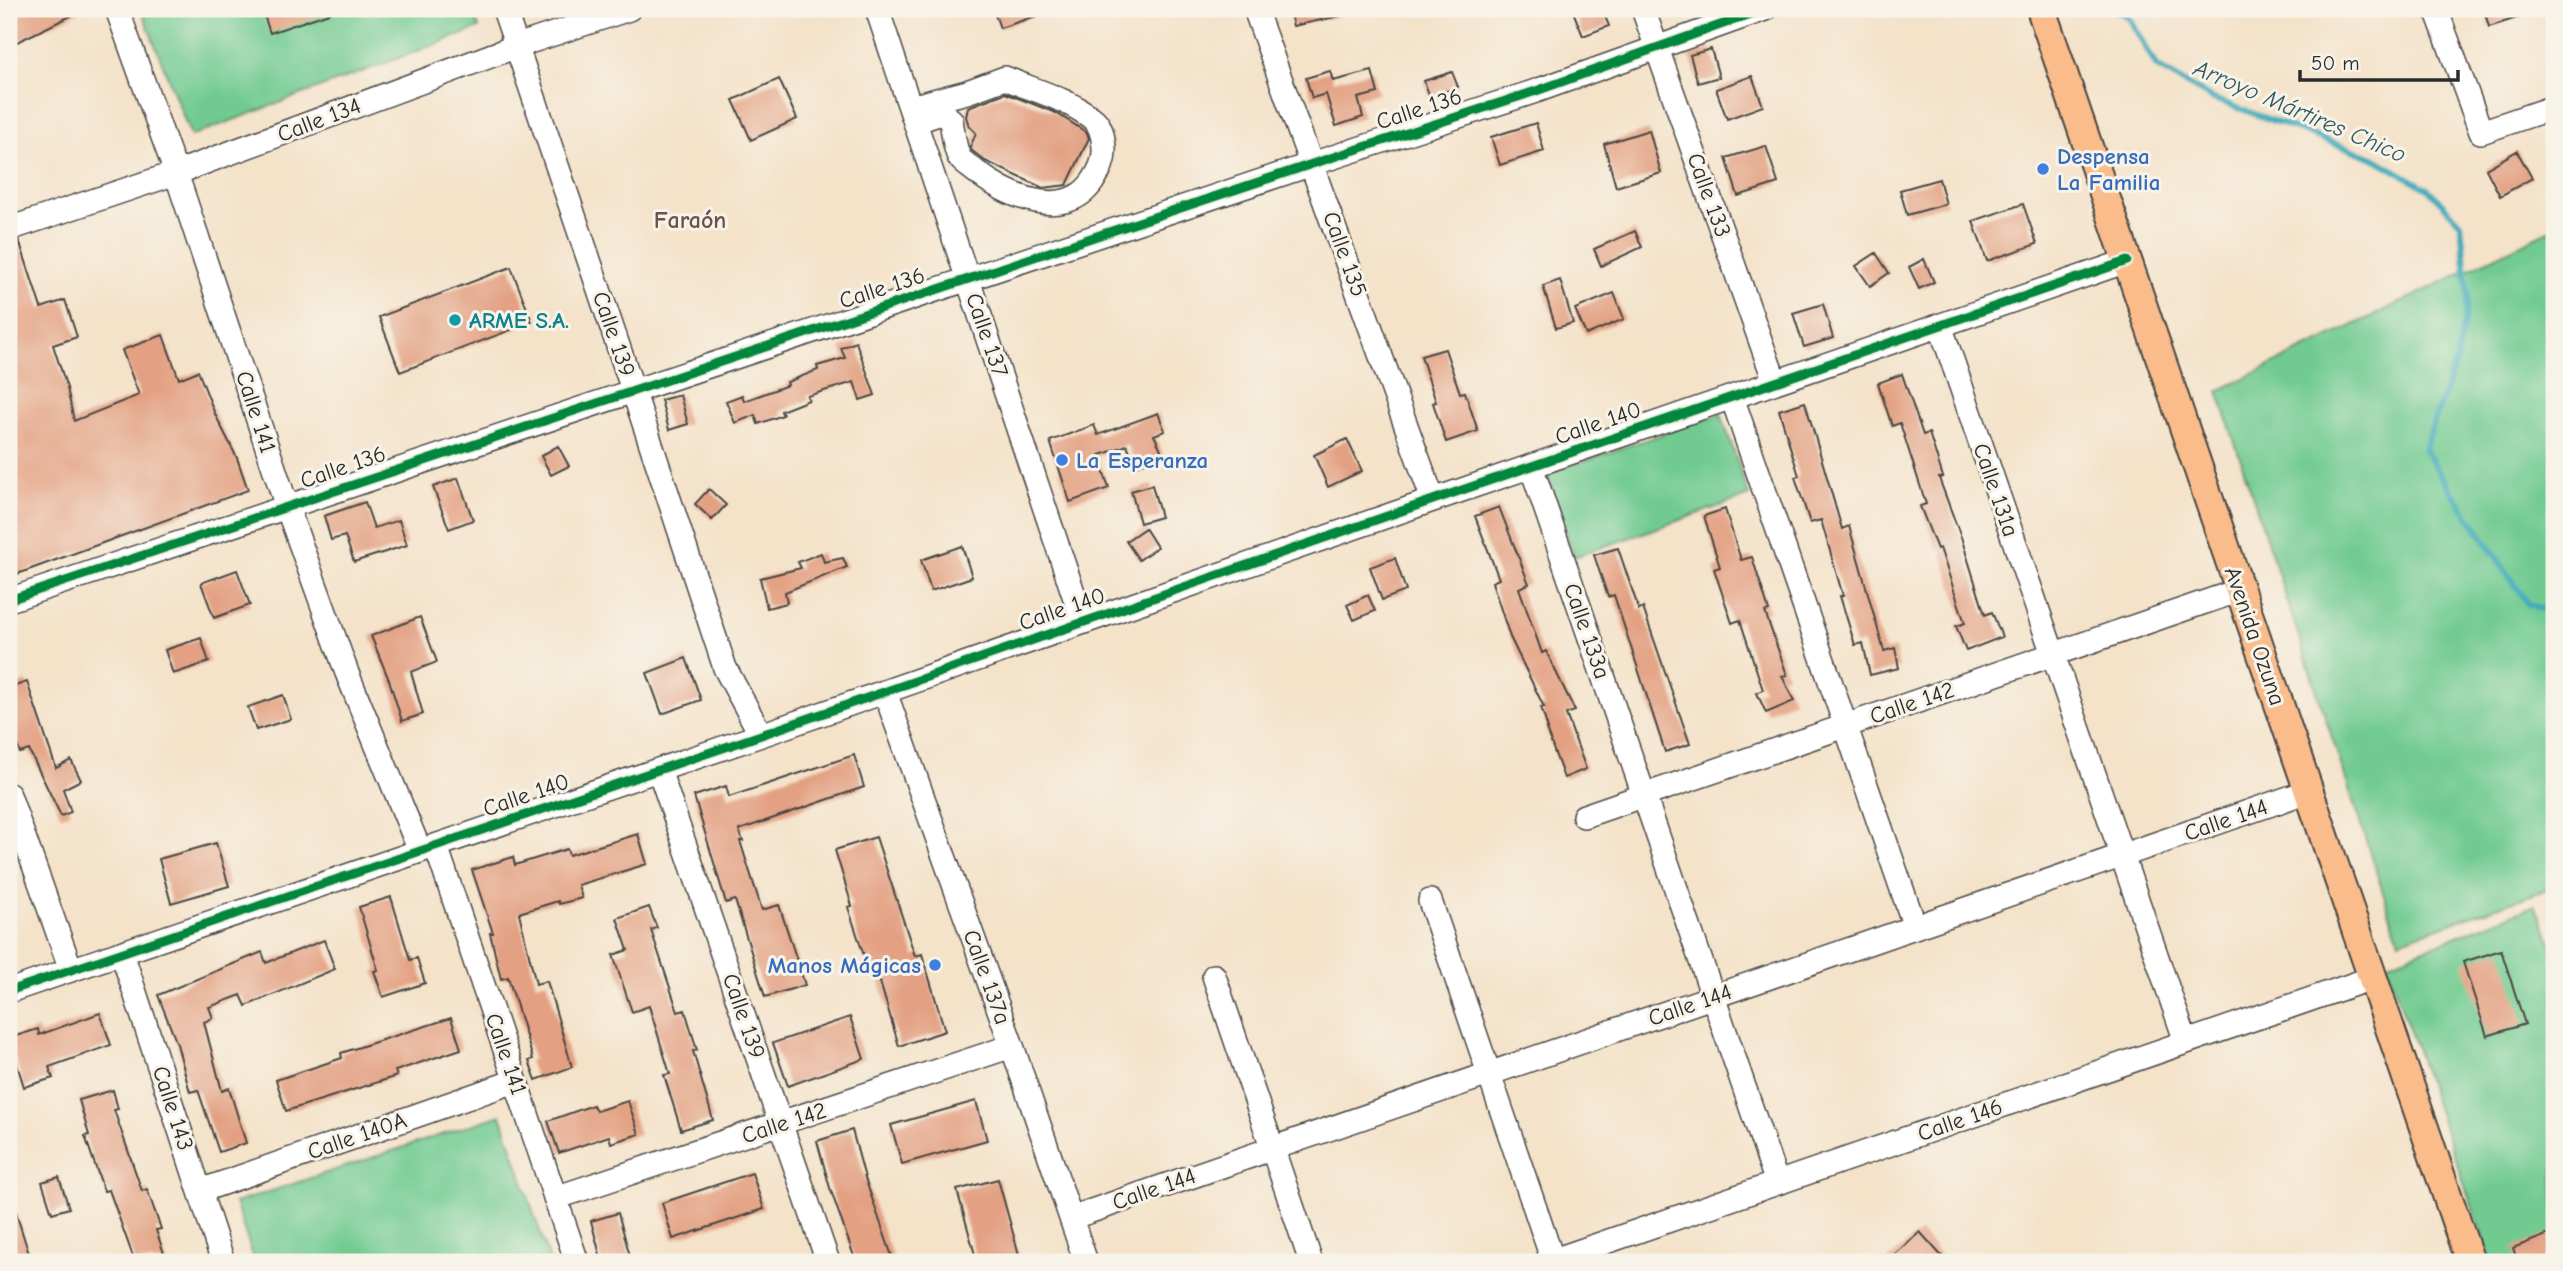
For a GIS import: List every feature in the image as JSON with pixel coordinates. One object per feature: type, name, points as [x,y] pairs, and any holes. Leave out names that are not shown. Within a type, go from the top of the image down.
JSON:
[{"type":"main road","name":"Avenida Ozuna","points":[[2042,11],[2470,1262]]},
{"type":"street","name":"Calle 141","points":[[117,9],[176,173],[287,507],[346,673],[428,849],[515,1081],[577,1262]]},
{"type":"street","name":"Calle 139","points":[[504,9],[634,390],[725,668],[761,735]]},
{"type":"street","name":"Calle 134","points":[[9,229],[176,173],[517,46],[629,9]]},
{"type":"street","name":"Calle 137","points":[[877,9],[1083,622]]},
{"type":"street","name":"Calle 135","points":[[1255,9],[1433,500]]},
{"type":"street","name":"Calle 133","points":[[1643,9],[1775,382]]},
{"type":"street","name":"Calle 136","points":[[9,600],[1536,91],[1765,9]]},
{"type":"street","points":[[2436,9],[2481,132],[2554,107]]},
{"type":"street","points":[[1005,78],[1069,104],[1094,118],[1102,135],[1104,153],[1100,172],[1089,187],[1073,198],[1055,203],[1020,196],[986,180],[959,158],[951,120],[941,113],[912,114],[1005,78]]},
{"type":"street","name":"Calle 140","points":[[9,991],[761,735],[2127,261]]},
{"type":"street","name":"Calle 131a","points":[[1940,325],[2186,1042]]},
{"type":"street","points":[[1732,397],[1915,927]]},
{"type":"street","name":"Calle 133a","points":[[1531,466],[1777,1183]]},
{"type":"street","name":"Calle 142","points":[[1584,816],[2240,590]]},
{"type":"street","name":"Calle 137a","points":[[885,692],[1086,1262]]},
{"type":"street","name":"Calle 139","points":[[659,770],[828,1262]]},
{"type":"street","name":"Calle 144","points":[[1071,1218],[2309,791]]},
{"type":"street","points":[[9,795],[71,970]]},
{"type":"street","points":[[1430,901],[1551,1261]]},
{"type":"street","name":"Calle 143","points":[[122,953],[223,1262]]},
{"type":"street","points":[[1214,976],[1311,1262]]},
{"type":"street","name":"Calle 146","points":[[1551,1261],[2372,978]]},
{"type":"street","name":"Calle 142","points":[[555,1198],[1012,1046]]},
{"type":"street","name":"Calle 140A","points":[[200,1191],[515,1081]]},
{"type":"green space","points":[[141,9],[473,9],[479,28],[191,136]]},
{"type":"green space","points":[[2554,228],[2554,894],[2551,888],[2399,941],[2218,391]]},
{"type":"green space","points":[[1721,414],[1749,496],[1574,557],[1546,474]]},
{"type":"green space","points":[[2535,905],[2554,950],[2554,1262],[2492,1262],[2386,964]]},
{"type":"green space","points":[[501,1115],[550,1262],[255,1262],[235,1203]]},
{"type":"building","points":[[9,9],[85,9],[9,46]]},
{"type":"building","points":[[262,9],[332,9],[332,12],[270,33]]},
{"type":"building","points":[[993,9],[1047,9],[1048,12],[1000,28]]},
{"type":"building","points":[[1289,9],[1339,9],[1340,16],[1293,26]]},
{"type":"building","points":[[1572,9],[1602,9],[1609,26],[1583,36]]},
{"type":"building","points":[[2484,9],[2534,9],[2535,12],[2489,27]]},
{"type":"building","points":[[1711,49],[1719,77],[1698,83],[1690,55]]},
{"type":"building","points":[[1330,71],[1333,81],[1372,71],[1378,93],[1358,98],[1363,117],[1336,126],[1326,94],[1312,98],[1306,78]]},
{"type":"building","points":[[1452,72],[1458,87],[1430,97],[1424,81]]},
{"type":"building","points":[[1752,76],[1763,106],[1727,119],[1716,89]]},
{"type":"building","points":[[779,79],[797,119],[751,140],[733,100]]},
{"type":"building","points":[[1005,93],[1056,113],[1086,132],[1089,138],[1067,185],[1043,188],[985,161],[971,150],[976,133],[969,126],[966,117],[968,107]]},
{"type":"building","points":[[1536,123],[1544,151],[1500,165],[1491,137]]},
{"type":"building","points":[[1649,130],[1661,173],[1616,187],[1604,144]]},
{"type":"building","points":[[1766,146],[1778,183],[1738,196],[1726,158]]},
{"type":"building","points":[[2517,151],[2532,178],[2500,196],[2486,169]]},
{"type":"building","points":[[1939,179],[1946,204],[1907,215],[1900,190]]},
{"type":"building","points":[[2023,204],[2037,244],[1987,261],[1973,221]]},
{"type":"building","points":[[1635,231],[1642,247],[1601,266],[1594,249]]},
{"type":"building","points":[[19,240],[41,308],[65,300],[77,337],[53,345],[74,421],[139,395],[122,350],[163,335],[179,379],[198,371],[237,458],[248,490],[9,577],[9,243]]},
{"type":"building","points":[[1876,253],[1889,273],[1870,286],[1856,266]]},
{"type":"building","points":[[1924,259],[1934,282],[1919,289],[1909,267]]},
{"type":"building","name":"ARME S.A.","points":[[511,267],[532,322],[400,372],[379,317]]},
{"type":"building","points":[[1560,280],[1573,323],[1556,328],[1543,286]]},
{"type":"building","points":[[1614,293],[1624,319],[1586,335],[1575,309]]},
{"type":"building","points":[[1823,304],[1833,338],[1804,347],[1793,313]]},
{"type":"building","points":[[856,342],[875,395],[860,400],[854,382],[807,396],[809,400],[781,411],[783,415],[758,424],[755,415],[735,423],[726,401],[742,395],[744,401],[788,385],[787,382],[818,370],[817,366],[845,358],[841,348]]},
{"type":"building","points":[[1445,349],[1460,393],[1465,392],[1478,431],[1446,442],[1421,356]]},
{"type":"building","points":[[1902,374],[1923,435],[1929,433],[1943,477],[1939,478],[1985,615],[1992,612],[2002,637],[1966,651],[1956,626],[1965,623],[1940,548],[1937,549],[1920,506],[1926,504],[1900,423],[1892,426],[1878,383]]},
{"type":"building","points":[[680,395],[688,424],[669,430],[661,400]]},
{"type":"building","points":[[1805,402],[1842,529],[1849,526],[1884,651],[1895,648],[1899,668],[1870,675],[1863,643],[1855,645],[1821,520],[1810,523],[1795,477],[1799,476],[1779,410]]},
{"type":"building","points":[[1158,413],[1165,431],[1154,435],[1163,454],[1137,466],[1127,445],[1098,456],[1109,488],[1070,502],[1050,441],[1094,425],[1098,435]]},
{"type":"building","points":[[1347,439],[1362,471],[1328,487],[1314,455]]},
{"type":"building","points":[[558,446],[569,466],[551,475],[541,456]]},
{"type":"building","points":[[458,478],[473,520],[449,529],[433,487]]},
{"type":"building","points":[[1152,485],[1161,517],[1140,523],[1131,491]]},
{"type":"building","points":[[709,489],[726,505],[712,520],[695,504]]},
{"type":"building","points":[[365,502],[374,528],[399,520],[407,545],[354,562],[345,536],[331,540],[324,516]]},
{"type":"building","points":[[1499,507],[1529,584],[1519,588],[1542,653],[1546,651],[1575,711],[1566,714],[1586,769],[1564,778],[1546,729],[1541,707],[1544,707],[1510,637],[1492,582],[1499,579],[1475,516]]},
{"type":"building","points":[[1725,509],[1741,560],[1752,557],[1769,611],[1765,612],[1787,675],[1782,676],[1794,701],[1766,713],[1757,693],[1763,690],[1740,620],[1732,623],[1714,569],[1720,567],[1704,516]]},
{"type":"building","points":[[1145,528],[1157,547],[1139,560],[1126,541]]},
{"type":"building","points":[[962,546],[972,577],[931,591],[921,560]]},
{"type":"building","points":[[1618,548],[1639,610],[1643,608],[1690,744],[1665,752],[1614,595],[1608,597],[1594,555]]},
{"type":"building","points":[[821,553],[824,562],[843,558],[847,567],[785,592],[787,603],[767,608],[760,578],[801,568],[798,562]]},
{"type":"building","points":[[1395,558],[1406,591],[1382,600],[1370,567]]},
{"type":"building","points":[[237,570],[250,605],[214,618],[201,583]]},
{"type":"building","points":[[1368,595],[1375,611],[1354,620],[1347,605]]},
{"type":"building","points":[[420,617],[437,662],[411,672],[423,714],[402,721],[371,636]]},
{"type":"building","points":[[201,638],[209,662],[173,674],[165,650]]},
{"type":"building","points":[[686,658],[701,700],[662,714],[647,673]]},
{"type":"building","points":[[27,682],[56,768],[71,760],[81,780],[63,789],[71,812],[61,816],[29,750],[20,753],[9,720],[9,688]]},
{"type":"building","points":[[283,695],[291,719],[256,730],[248,707]]},
{"type":"building","points":[[854,755],[864,787],[739,830],[762,910],[779,905],[805,985],[765,997],[735,900],[726,903],[694,796],[726,786],[729,797]]},
{"type":"building","points":[[638,834],[647,864],[578,885],[582,898],[559,904],[558,901],[519,913],[536,984],[547,981],[572,1067],[536,1080],[529,1061],[533,1059],[508,977],[501,979],[490,933],[493,933],[472,870],[513,857],[515,865],[567,849],[569,855]]},
{"type":"building","points":[[876,837],[915,956],[922,954],[945,1031],[899,1046],[874,962],[867,965],[848,907],[852,906],[835,850]]},
{"type":"building","points":[[216,843],[229,886],[171,903],[159,859]]},
{"type":"building","points":[[391,897],[410,960],[417,958],[425,983],[383,997],[374,971],[378,970],[359,907]]},
{"type":"building","points":[[649,907],[657,928],[651,930],[678,1012],[685,1010],[697,1050],[693,1051],[713,1120],[681,1130],[664,1075],[670,1074],[649,1006],[632,1012],[613,955],[628,950],[617,918]]},
{"type":"building","points":[[324,940],[335,969],[246,1006],[241,995],[209,1007],[213,1018],[204,1022],[222,1091],[229,1088],[246,1143],[219,1152],[198,1090],[190,1092],[177,1044],[158,995],[262,952],[266,963]]},
{"type":"building","points":[[2501,950],[2525,1024],[2487,1036],[2463,962]]},
{"type":"building","points":[[100,1013],[111,1045],[49,1067],[53,1078],[24,1087],[15,1058],[9,1060],[9,1038],[38,1029],[39,1035]]},
{"type":"building","points":[[850,1017],[864,1059],[788,1086],[773,1043]]},
{"type":"building","points":[[451,1018],[461,1049],[395,1071],[397,1076],[286,1111],[276,1080],[342,1058],[341,1053]]},
{"type":"building","points":[[113,1090],[118,1109],[114,1110],[142,1191],[147,1189],[161,1229],[156,1230],[167,1262],[135,1262],[109,1190],[104,1191],[85,1136],[89,1135],[79,1100]]},
{"type":"building","points":[[628,1101],[639,1134],[611,1143],[609,1136],[559,1153],[548,1121],[593,1105],[596,1111]]},
{"type":"building","points":[[976,1101],[987,1140],[902,1164],[891,1125]]},
{"type":"building","points":[[852,1130],[865,1178],[894,1262],[856,1262],[830,1188],[817,1141]]},
{"type":"building","points":[[752,1173],[764,1209],[673,1239],[662,1203]]},
{"type":"building","points":[[59,1177],[69,1208],[52,1213],[42,1182]]},
{"type":"building","points":[[998,1179],[1021,1262],[977,1262],[957,1190]]},
{"type":"building","points":[[9,1203],[13,1203],[29,1254],[9,1260]]},
{"type":"building","points":[[618,1213],[630,1256],[602,1262],[591,1221]]},
{"type":"building","points":[[1920,1232],[1947,1262],[1886,1262]]},
{"type":"building","points":[[2554,1232],[2554,1262],[2518,1262],[2513,1248]]},
{"type":"waterway","name":"Arroyo Mártires Chico","points":[[2114,9],[2129,18],[2157,67],[2211,98],[2374,158],[2428,189],[2461,223],[2468,298],[2457,358],[2424,450],[2528,604],[2554,613]]},
{"type":"cycle path","points":[[9,600],[1536,91],[1765,9]]},
{"type":"cycle path","points":[[9,991],[761,735],[2127,261]]},
{"type":"place","name":"Despensa La Familia","points":[[2043,169]]},
{"type":"place","name":"ARME S.A.","points":[[455,320]]},
{"type":"place","name":"La Esperanza","points":[[1062,460]]},
{"type":"place","name":"Manos Mágicas","points":[[935,965]]},
{"type":"district","name":"Faraón","points":[[690,220]]}]
